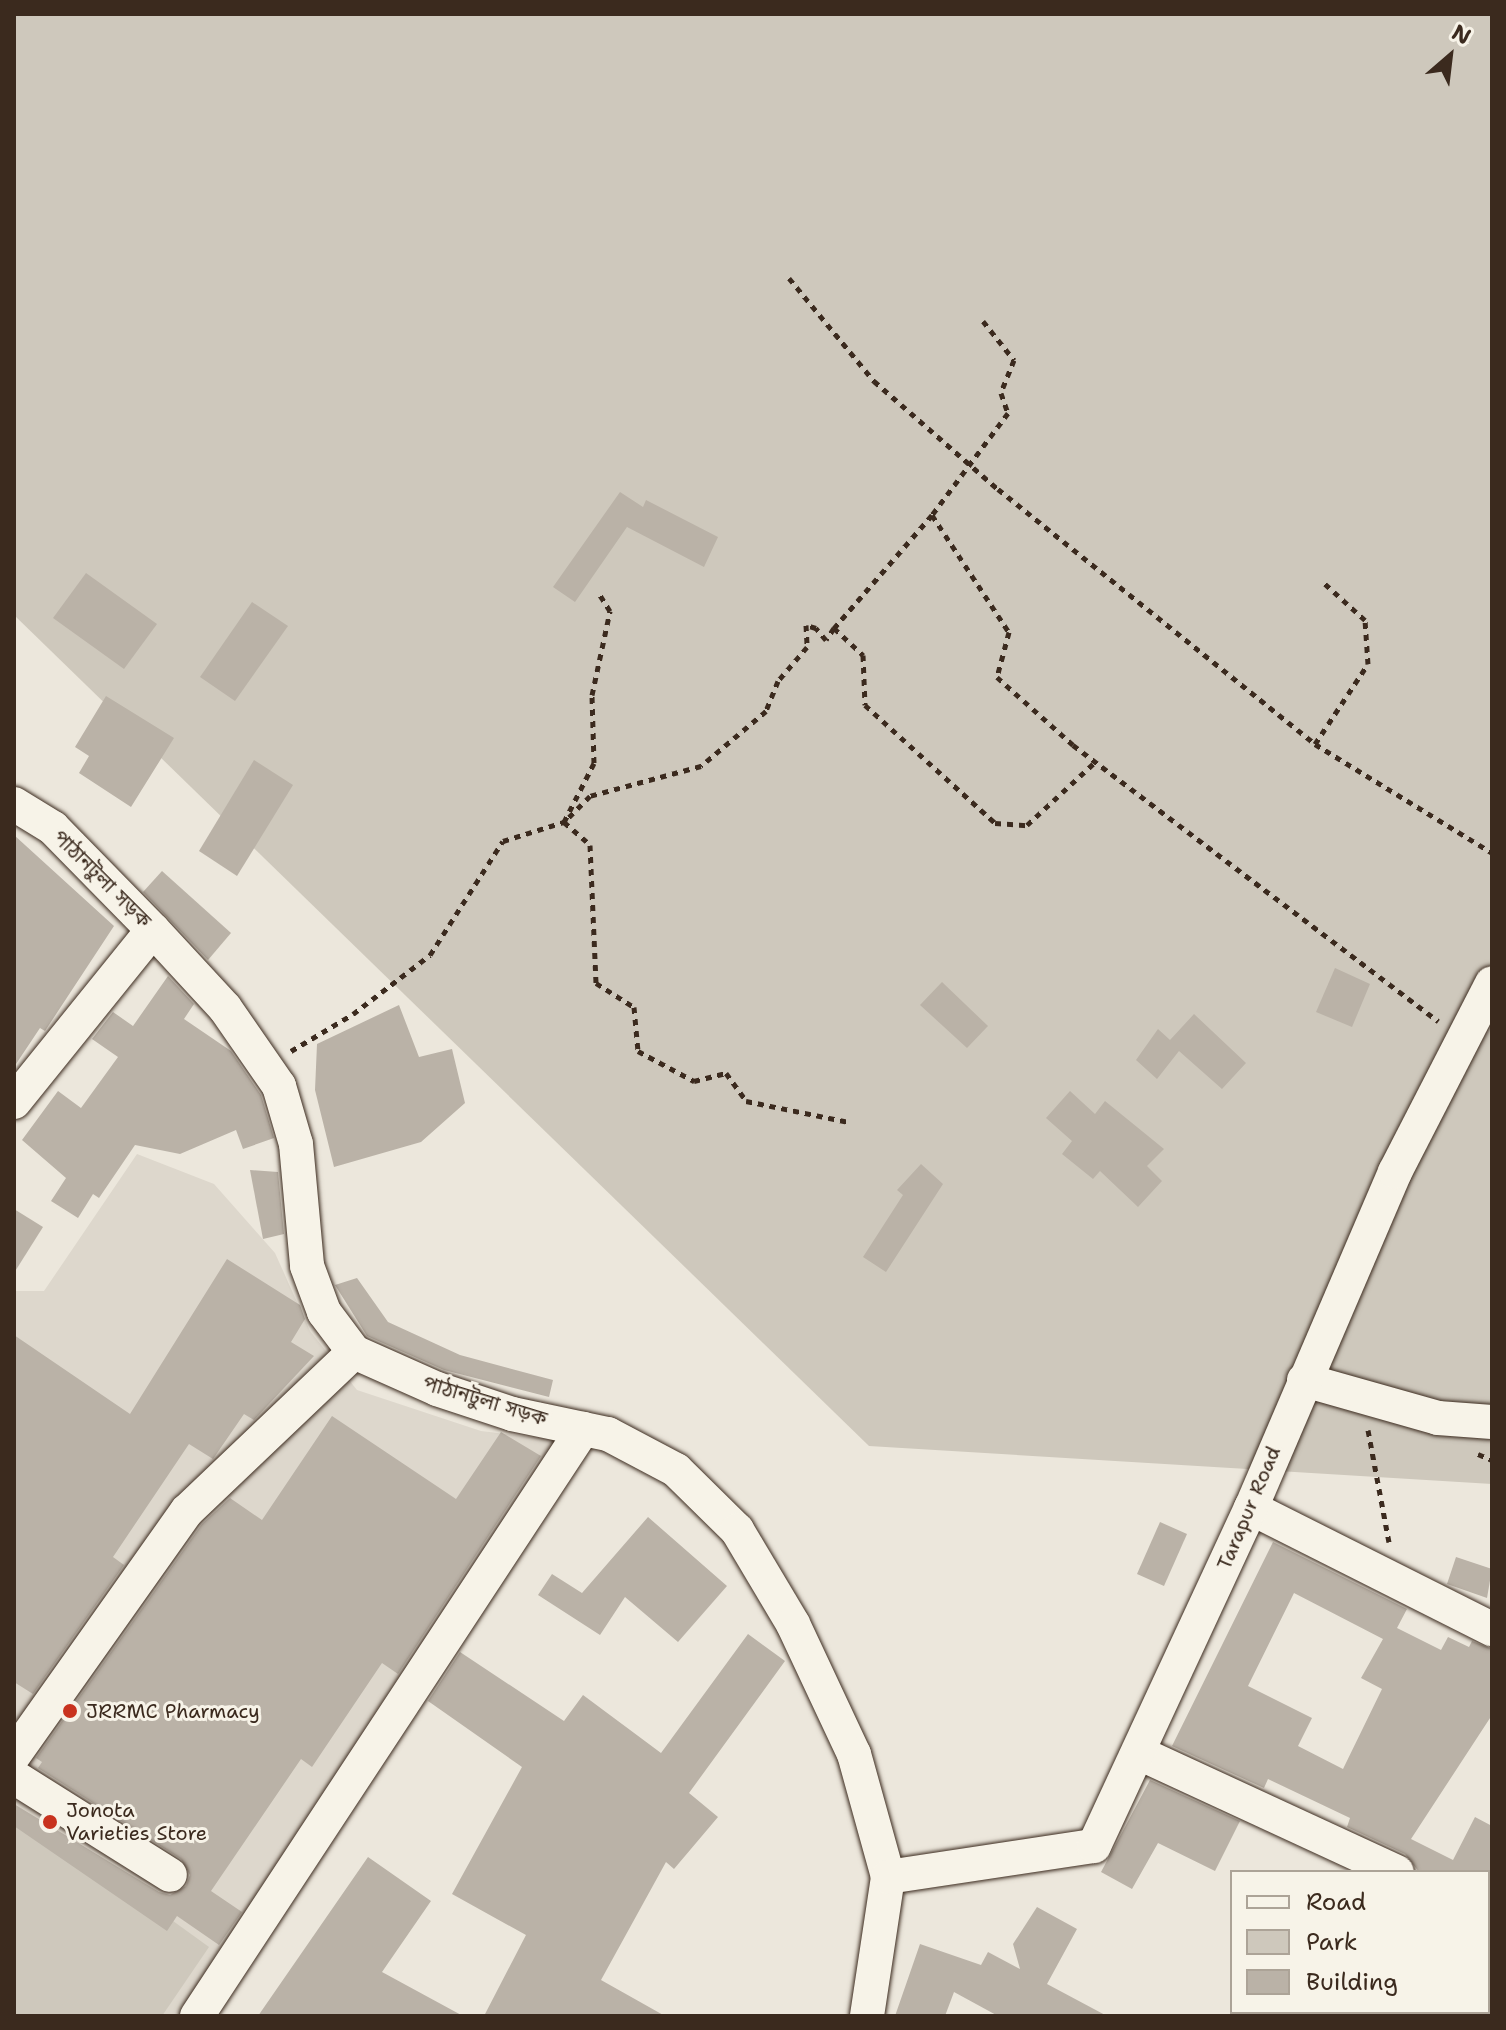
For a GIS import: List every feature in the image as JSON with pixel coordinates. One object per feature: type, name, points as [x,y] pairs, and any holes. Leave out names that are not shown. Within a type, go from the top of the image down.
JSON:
[{"type":"street","name":"পাঠানটুলা সড়ক","points":[[14,804],[53,828],[153,930],[225,1008],[279,1086],[296,1144],[307,1266],[324,1312],[354,1352],[437,1389],[512,1414],[608,1434],[676,1470],[737,1530],[793,1624],[854,1754],[888,1877],[867,2016]]},
{"type":"street","points":[[17,1094],[153,930]]},
{"type":"street","name":"Tarapur Road","points":[[888,1877],[1094,1846],[1251,1508],[1395,1172],[1492,983]]},
{"type":"street","points":[[14,1755],[187,1511],[354,1352]]},
{"type":"street","points":[[1304,1380],[1438,1418],[1492,1422]]},
{"type":"street","points":[[197,2016],[583,1429]]},
{"type":"street","points":[[1251,1508],[1492,1629]]},
{"type":"street","points":[[1139,1753],[1393,1870]]},
{"type":"street","points":[[14,1777],[170,1875]]},
{"type":"path","points":[[789,278],[874,381],[971,467],[1315,744],[1492,853]]},
{"type":"path","points":[[265,1066],[353,1014],[430,955],[503,841],[564,822],[590,796],[701,766],[766,711],[778,681],[807,647],[806,625],[816,628],[826,640],[971,467],[1008,413],[1001,393],[1014,360],[983,321]]},
{"type":"path","points":[[932,515],[1009,632],[997,677],[1095,762],[1464,1040]]},
{"type":"path","points":[[1315,744],[1368,664],[1365,620],[1322,581]]},
{"type":"path","points":[[564,822],[594,763],[592,695],[610,611],[598,592]]},
{"type":"path","points":[[834,628],[863,655],[865,705],[995,823],[1027,825],[1095,762]]},
{"type":"path","points":[[564,822],[590,845],[596,983],[634,1007],[638,1051],[694,1081],[726,1073],[746,1101],[849,1122]]},
{"type":"path","points":[[1366,1420],[1394,1580]]},
{"type":"shaded area","points":[[137,1154],[214,1184],[275,1253],[310,1331],[357,1390],[481,1431],[556,1440],[179,2016],[14,2016],[14,1291],[44,1291]]},
{"type":"green space","points":[[14,14],[1492,14],[1492,1484],[869,1446],[14,615]]},
{"type":"green space","points":[[14,1806],[209,1947],[162,2016],[14,2016]]},
{"type":"building","points":[[620,492],[643,507],[646,500],[718,537],[704,567],[627,527],[575,602],[553,587]]},
{"type":"building","points":[[86,573],[157,624],[124,669],[53,618]]},
{"type":"building","points":[[252,602],[288,626],[235,701],[200,677]]},
{"type":"building","points":[[106,696],[174,738],[131,807],[79,773],[89,756],[75,747]]},
{"type":"building","points":[[254,760],[293,785],[237,876],[199,851]]},
{"type":"building","points":[[14,835],[114,926],[45,1031],[40,1028],[14,1067]]},
{"type":"building","points":[[162,871],[231,933],[208,960],[143,892]]},
{"type":"building","points":[[1335,968],[1370,984],[1352,1027],[1316,1012]]},
{"type":"building","points":[[168,976],[194,1004],[184,1019],[231,1051],[261,1095],[274,1138],[243,1149],[236,1130],[180,1154],[135,1145],[99,1198],[93,1194],[78,1218],[51,1201],[66,1178],[22,1140],[58,1091],[81,1108],[118,1057],[92,1039],[113,1012],[133,1026]]},
{"type":"building","points":[[942,982],[988,1026],[967,1048],[920,1005]]},
{"type":"building","points":[[399,1005],[419,1057],[452,1049],[465,1103],[421,1142],[334,1167],[315,1090],[317,1044]]},
{"type":"building","points":[[1194,1014],[1246,1063],[1222,1089],[1179,1051],[1157,1079],[1136,1060],[1158,1029],[1170,1040]]},
{"type":"building","points":[[1070,1091],[1095,1114],[1105,1101],[1164,1149],[1147,1166],[1162,1181],[1138,1207],[1100,1171],[1093,1179],[1062,1154],[1072,1141],[1046,1118]]},
{"type":"building","points":[[921,1164],[943,1184],[886,1272],[863,1257],[903,1195],[897,1190]]},
{"type":"building","points":[[250,1170],[278,1172],[284,1234],[263,1239]]},
{"type":"building","points":[[14,1209],[43,1227],[14,1273]]},
{"type":"building","points":[[227,1259],[300,1305],[305,1319],[291,1342],[314,1356],[254,1420],[244,1414],[213,1459],[189,1444],[113,1557],[124,1565],[33,1694],[14,1682],[14,1335],[130,1414]]},
{"type":"building","points":[[357,1278],[388,1322],[460,1355],[553,1380],[549,1397],[444,1370],[367,1336],[335,1285]]},
{"type":"building","points":[[332,1416],[456,1499],[501,1432],[541,1456],[398,1674],[382,1663],[312,1767],[301,1759],[211,1891],[242,1912],[219,1945],[177,1916],[167,1931],[14,1826],[14,1804],[159,1892],[170,1895],[186,1886],[190,1875],[181,1859],[38,1768],[42,1762],[36,1758],[202,1524],[230,1498],[262,1520]]},
{"type":"building","points":[[648,1517],[727,1586],[678,1642],[625,1597],[600,1635],[538,1595],[552,1574],[582,1593]]},
{"type":"building","points":[[1160,1522],[1187,1534],[1164,1586],[1137,1574]]},
{"type":"building","points":[[1273,1542],[1407,1609],[1397,1628],[1441,1650],[1448,1637],[1469,1647],[1472,1641],[1492,1649],[1492,1715],[1411,1839],[1453,1860],[1475,1817],[1492,1826],[1492,1872],[1417,1870],[1405,1854],[1347,1827],[1350,1818],[1268,1779],[1264,1788],[1172,1746]],"holes":[[[1294,1593],[1383,1639],[1361,1678],[1382,1689],[1343,1769],[1298,1746],[1312,1718],[1248,1686]]]},
{"type":"building","points":[[1456,1557],[1492,1569],[1487,1598],[1447,1584]]},
{"type":"building","points":[[748,1634],[785,1661],[689,1793],[718,1817],[674,1869],[666,1862],[601,1980],[665,2016],[484,2016],[526,1935],[452,1894],[522,1767],[428,1701],[460,1652],[564,1721],[583,1695],[661,1753]]},
{"type":"building","points":[[1150,1780],[1240,1821],[1215,1871],[1158,1843],[1132,1889],[1101,1872]]},
{"type":"building","points":[[368,1857],[431,1901],[382,1972],[463,2016],[258,2016]]},
{"type":"building","points":[[1037,1907],[1077,1929],[1047,1984],[1107,2016],[998,2016],[954,1992],[945,2016],[895,2016],[920,1944],[981,1965],[988,1952],[1020,1969],[1013,1944]]},
{"type":"place","name":"JRRMC Pharmacy","points":[[70,1711]]},
{"type":"place","name":"Jonota Varieties Store","points":[[50,1822]]}]
